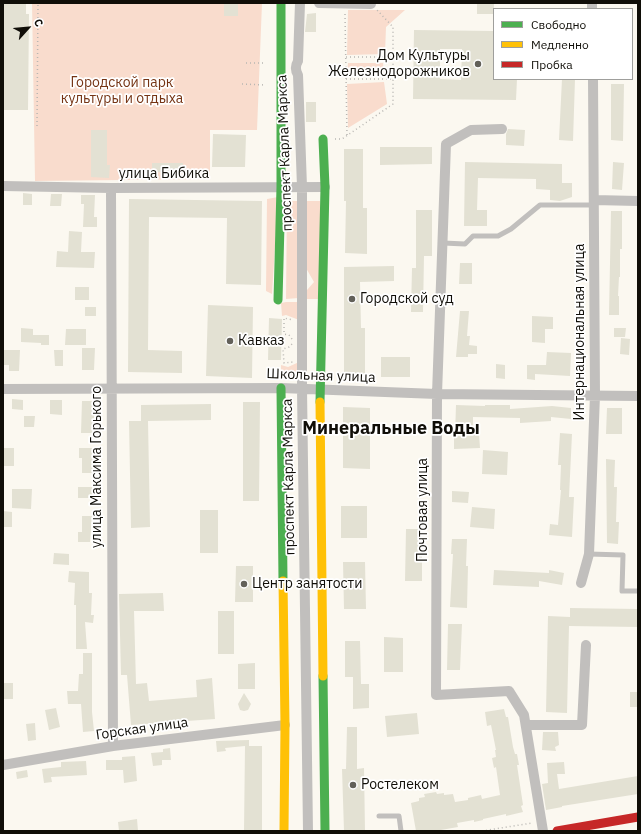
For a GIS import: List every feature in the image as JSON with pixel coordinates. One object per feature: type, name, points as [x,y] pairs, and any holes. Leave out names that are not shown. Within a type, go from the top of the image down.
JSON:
[{"type":"street","name":"проспект Карла Маркса","points":[[278,300],[281,187],[281,3]]},
{"type":"street","name":"проспект Карла Маркса","points":[[300,3],[298,61],[295,69],[298,75],[302,187],[302,389],[308,831]]},
{"type":"street","points":[[319,3],[371,4]]},
{"type":"street","name":"Интернациональная улица","points":[[581,583],[589,554],[595,395],[593,80]]},
{"type":"street","name":"Почтовая улица","points":[[502,129],[470,130],[446,144],[437,394],[436,695],[509,691],[524,716],[526,725]]},
{"type":"street","points":[[323,139],[325,187],[321,390],[321,485],[325,831]]},
{"type":"street","name":"улица Бибика","points":[[3,186],[111,188],[325,187]]},
{"type":"street","name":"улица Максима Горького","points":[[111,188],[113,746]]},
{"type":"street","points":[[594,202],[638,201]]},
{"type":"street","name":"проспект Карла Маркса","points":[[281,388],[285,725],[284,831]]},
{"type":"street","name":"Школьная улица","points":[[3,390],[281,388],[437,394],[638,396]]},
{"type":"street","points":[[543,831],[526,725],[582,724],[586,645]]},
{"type":"street","name":"Горская улица","points":[[3,765],[113,746],[285,725]]},
{"type":"street","points":[[557,831],[638,817]]},
{"type":"lane","points":[[443,243],[465,244],[473,236],[498,236],[511,229],[540,205],[594,202]]},
{"type":"lane","points":[[589,554],[623,555],[622,591],[638,591]]},
{"type":"lane","points":[[379,816],[399,816],[401,831]]},
{"type":"path","points":[[37,126],[38,3]]},
{"type":"path","points":[[345,4],[346,136]]},
{"type":"path","points":[[323,139],[342,139],[393,104],[393,27],[371,4]]},
{"type":"path","points":[[346,57],[393,57]]},
{"type":"path","points":[[246,63],[265,63]]},
{"type":"path","points":[[346,79],[392,79]]},
{"type":"path","points":[[242,84],[265,85]]},
{"type":"path","points":[[302,321],[284,318],[284,334],[289,335],[292,341],[290,347],[283,349],[284,363],[288,364],[296,361],[302,356]]},
{"type":"green space","name":"Городской парк культуры и отдыха","points":[[32,3],[262,3],[257,130],[210,130],[210,179],[35,181]]},
{"type":"green space","points":[[348,10],[405,10],[386,27],[385,54],[347,55]]},
{"type":"green space","points":[[348,63],[383,63],[384,75],[347,74]]},
{"type":"green space","points":[[384,82],[387,104],[348,128],[347,84]]},
{"type":"green space","points":[[278,197],[272,294],[266,291],[267,199]]},
{"type":"green space","points":[[287,201],[298,201],[299,298],[286,299]]},
{"type":"green space","points":[[306,201],[320,201],[320,299],[307,299],[307,290],[314,282],[306,268]]},
{"type":"green space","points":[[300,302],[299,320],[286,315],[282,316],[281,303]]},
{"type":"green space","points":[[299,362],[299,375],[281,376],[281,365],[288,367]]},
{"type":"building","points":[[3,3],[26,3],[26,14],[29,14],[28,110],[3,110]]},
{"type":"building","points":[[224,3],[238,3],[238,16],[224,16]]},
{"type":"building","points":[[477,3],[494,3],[493,14],[477,14]]},
{"type":"building","points":[[316,13],[316,32],[305,32],[307,14]]},
{"type":"building","name":"Дом Культуры Железнодорожников","points":[[414,30],[493,31],[493,80],[517,80],[516,100],[413,99]],"holes":[[[440,49],[462,49],[461,80],[440,79]]]},
{"type":"building","points":[[562,80],[575,80],[573,141],[559,140]]},
{"type":"building","points":[[611,84],[624,84],[623,141],[611,140]]},
{"type":"building","points":[[306,102],[316,102],[316,122],[306,122]]},
{"type":"building","points":[[508,129],[525,130],[524,146],[506,145],[506,134]]},
{"type":"building","points":[[91,130],[107,130],[107,165],[110,165],[109,178],[91,177]]},
{"type":"building","points":[[213,134],[246,135],[245,167],[212,167]]},
{"type":"building","points":[[380,147],[432,147],[432,164],[380,165]]},
{"type":"building","points":[[344,149],[363,149],[363,208],[367,208],[367,254],[345,253],[346,201],[344,201]]},
{"type":"building","points":[[465,162],[562,164],[562,183],[572,183],[572,197],[560,201],[550,200],[550,190],[536,189],[536,179],[478,178],[477,210],[487,210],[487,226],[464,226]]},
{"type":"building","points":[[613,162],[624,163],[622,190],[612,189]]},
{"type":"building","points":[[152,163],[183,163],[183,172],[152,172]]},
{"type":"building","points":[[23,193],[32,194],[32,205],[23,205]]},
{"type":"building","points":[[51,194],[62,194],[61,206],[50,206]]},
{"type":"building","points":[[81,195],[95,195],[94,217],[97,217],[97,227],[83,227],[84,204],[81,204]]},
{"type":"building","points":[[129,199],[262,201],[261,285],[226,284],[227,218],[149,217],[148,350],[182,351],[182,373],[128,372]]},
{"type":"building","points":[[416,210],[432,210],[432,256],[424,256],[423,312],[411,312],[412,268],[416,268]]},
{"type":"building","points":[[611,211],[622,211],[622,249],[620,249],[618,296],[619,315],[609,315]]},
{"type":"building","points":[[69,231],[82,232],[81,252],[95,252],[94,268],[56,267],[57,251],[68,252]]},
{"type":"building","points":[[460,263],[472,263],[472,284],[459,284]]},
{"type":"building","points":[[394,266],[394,281],[360,282],[361,328],[365,328],[365,378],[344,378],[344,267]]},
{"type":"building","points":[[75,287],[89,287],[89,300],[75,300]]},
{"type":"building","name":"Кавказ","points":[[208,305],[253,307],[252,378],[206,376]]},
{"type":"building","points":[[85,307],[96,307],[96,316],[85,316]]},
{"type":"building","points":[[460,311],[469,311],[467,336],[470,336],[469,345],[477,346],[477,354],[468,354],[468,357],[456,357]]},
{"type":"building","points":[[532,316],[553,317],[553,329],[545,329],[545,343],[532,342]]},
{"type":"building","points":[[269,318],[282,319],[281,360],[268,360]]},
{"type":"building","points":[[21,328],[33,329],[33,335],[49,335],[49,345],[21,342]]},
{"type":"building","points":[[614,328],[626,328],[625,337],[614,337]]},
{"type":"building","points":[[66,329],[86,329],[86,345],[65,345]]},
{"type":"building","points":[[621,338],[630,339],[629,355],[620,354]]},
{"type":"building","points":[[82,348],[95,348],[94,370],[82,370]]},
{"type":"building","points":[[3,350],[20,350],[19,371],[9,371],[9,365],[3,365]]},
{"type":"building","points":[[54,350],[63,350],[63,366],[55,366]]},
{"type":"building","points":[[547,352],[571,353],[570,376],[535,374],[535,380],[527,379],[527,365],[546,365]]},
{"type":"building","points":[[381,357],[410,357],[410,377],[381,377]]},
{"type":"building","points":[[496,364],[505,365],[505,379],[496,378]]},
{"type":"building","points":[[12,399],[23,400],[23,410],[12,409]]},
{"type":"building","points":[[50,400],[62,400],[62,415],[50,414]]},
{"type":"building","points":[[82,401],[94,401],[94,433],[81,433]]},
{"type":"building","points":[[243,402],[260,402],[259,501],[243,501]]},
{"type":"building","points":[[211,404],[211,420],[148,421],[150,527],[131,528],[129,421],[141,421],[141,405]]},
{"type":"building","points":[[456,405],[510,405],[510,409],[552,406],[571,408],[571,419],[551,417],[551,421],[520,423],[520,418],[473,417],[473,434],[479,434],[480,448],[454,449]]},
{"type":"building","points":[[343,407],[370,408],[370,469],[343,468]]},
{"type":"building","points":[[607,408],[622,408],[622,434],[606,434]]},
{"type":"building","points":[[24,416],[35,416],[34,427],[24,427]]},
{"type":"building","points":[[560,433],[572,434],[569,497],[574,497],[572,537],[549,535],[550,524],[558,525],[561,490],[561,465],[558,465]]},
{"type":"building","points":[[3,448],[14,448],[14,466],[3,466]]},
{"type":"building","points":[[79,448],[92,448],[93,473],[82,473],[82,458],[79,458]]},
{"type":"building","points":[[483,450],[508,452],[507,475],[482,474]]},
{"type":"building","points":[[606,459],[615,460],[614,487],[617,487],[616,522],[619,522],[618,544],[607,543]]},
{"type":"building","points":[[78,487],[92,487],[92,498],[78,498]]},
{"type":"building","points":[[12,489],[32,489],[31,509],[12,508]]},
{"type":"building","points":[[452,491],[469,492],[468,503],[452,502]]},
{"type":"building","points":[[341,506],[367,506],[367,538],[341,538]]},
{"type":"building","points":[[472,507],[495,509],[494,529],[470,527]]},
{"type":"building","points":[[200,510],[218,510],[218,553],[200,553]]},
{"type":"building","points":[[3,511],[12,512],[12,527],[3,527]]},
{"type":"building","points":[[82,516],[92,516],[90,542],[78,542],[78,532],[82,532]]},
{"type":"building","points":[[406,529],[422,529],[422,581],[405,581]]},
{"type":"building","points":[[452,539],[467,539],[467,608],[450,607],[453,554],[451,554]]},
{"type":"building","points":[[54,553],[69,554],[69,565],[53,564]]},
{"type":"building","points":[[343,562],[365,562],[366,609],[344,609]]},
{"type":"building","name":"Центр занятости","points":[[236,566],[253,566],[253,602],[235,602]]},
{"type":"building","points":[[494,570],[549,573],[549,570],[564,573],[562,585],[539,581],[539,587],[493,585]]},
{"type":"building","points":[[69,571],[89,572],[89,593],[92,593],[91,615],[94,615],[93,623],[85,622],[87,649],[76,649],[76,605],[74,605],[75,583],[68,582]]},
{"type":"building","points":[[163,593],[164,611],[134,611],[136,684],[147,683],[149,701],[197,697],[196,680],[212,678],[215,719],[131,725],[127,675],[121,675],[119,594]]},
{"type":"building","points":[[570,608],[638,609],[638,627],[569,626],[567,713],[546,712],[548,616],[570,617]]},
{"type":"building","points":[[218,611],[234,611],[234,654],[218,654]]},
{"type":"building","points":[[448,624],[462,624],[460,670],[447,670]]},
{"type":"building","points":[[384,637],[403,638],[403,672],[384,672]]},
{"type":"building","points":[[345,641],[360,641],[361,684],[369,684],[369,708],[353,709],[353,677],[345,677]]},
{"type":"building","points":[[83,653],[92,653],[92,712],[94,731],[83,732],[81,704],[68,704],[67,691],[78,691],[79,674],[83,674]]},
{"type":"building","points":[[255,663],[255,689],[238,689],[238,664]]},
{"type":"building","points":[[3,683],[13,683],[13,699],[3,699]]},
{"type":"building","points":[[630,692],[638,692],[638,707],[630,707]]},
{"type":"building","points":[[244,693],[251,704],[248,710],[244,711],[240,710],[238,704]]},
{"type":"building","points":[[56,708],[60,727],[49,730],[45,710]]},
{"type":"building","points":[[504,709],[506,717],[508,717],[515,754],[517,754],[519,765],[517,765],[523,805],[521,806],[523,812],[506,816],[506,814],[474,822],[474,820],[457,823],[458,827],[435,831],[416,831],[411,803],[419,801],[419,798],[425,797],[424,794],[436,792],[437,794],[444,793],[444,795],[453,794],[455,802],[468,800],[468,798],[481,795],[482,799],[500,795],[496,767],[494,768],[492,758],[496,757],[496,750],[491,725],[487,726],[485,712]]},
{"type":"building","points":[[417,713],[419,734],[387,737],[385,716]]},
{"type":"building","points":[[35,723],[36,740],[28,741],[26,724]]},
{"type":"building","points":[[347,727],[357,727],[357,769],[364,768],[365,831],[344,831],[342,769],[346,769]]},
{"type":"building","points":[[543,732],[558,732],[559,745],[555,747],[556,751],[542,750]]},
{"type":"building","points":[[249,740],[249,746],[262,746],[262,831],[244,831],[245,746],[225,748],[226,751],[217,752],[216,741]]},
{"type":"building","points":[[170,748],[171,760],[162,760],[162,765],[153,766],[151,753],[163,752],[163,749]]},
{"type":"building","points":[[135,756],[137,781],[124,783],[123,770],[106,770],[106,760],[122,760],[122,757]]},
{"type":"building","points":[[86,761],[87,775],[51,777],[52,782],[44,783],[42,769],[61,767],[61,762]]},
{"type":"building","points":[[564,762],[565,774],[557,774],[559,789],[638,776],[638,794],[546,810],[542,784],[548,783],[547,763]]},
{"type":"building","points":[[27,770],[28,777],[17,779],[16,772]]},
{"type":"building","points":[[137,819],[138,831],[119,831],[118,822]]},
{"type":"traffic: fast","points":[[278,300],[281,187],[281,3]]},
{"type":"traffic: fast","points":[[320,402],[325,187],[323,139]]},
{"type":"traffic: fast","points":[[281,388],[283,581]]},
{"type":"traffic: fast","points":[[323,676],[325,831]]},
{"type":"traffic: slow","points":[[320,402],[323,676]]},
{"type":"traffic: slow","points":[[283,581],[285,725],[284,831]]},
{"type":"traffic: jam","points":[[557,831],[638,817]]},
{"type":"place","name":"Дом Культуры Железнодорожников","points":[[478,64]]},
{"type":"place","name":"Городской суд","points":[[352,299]]},
{"type":"place","name":"Кавказ","points":[[230,341]]},
{"type":"place","name":"Центр занятости","points":[[244,584]]},
{"type":"place","name":"Ростелеком","points":[[353,785]]},
{"type":"district","name":"Минеральные Воды","points":[[391,429]]}]
